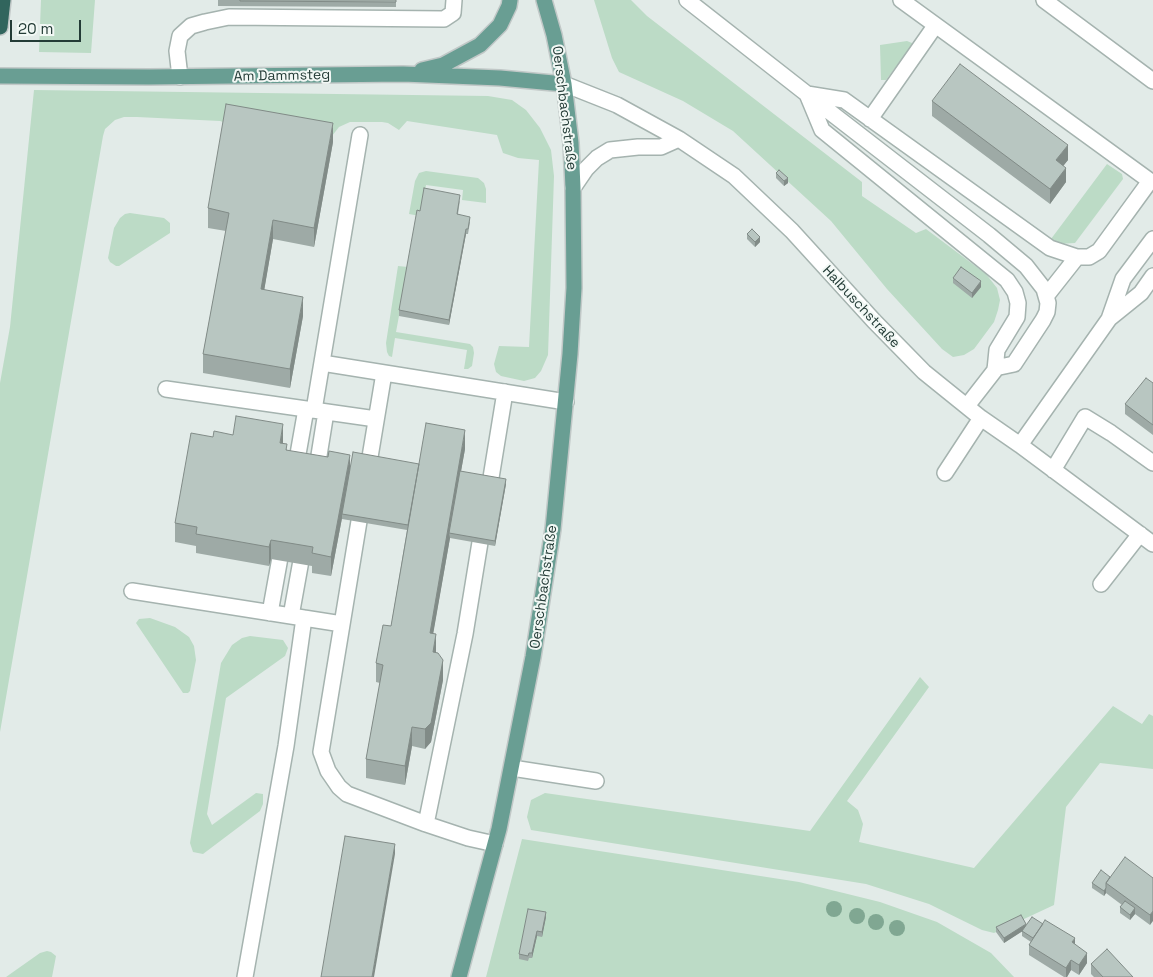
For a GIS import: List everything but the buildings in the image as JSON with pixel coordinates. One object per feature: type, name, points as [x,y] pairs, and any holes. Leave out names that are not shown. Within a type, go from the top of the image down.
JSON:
[{"type":"highway","points":[[0,27],[3,0]]},
{"type":"main road","points":[[403,74],[443,65],[480,45],[500,25],[510,0]]},
{"type":"main road","name":"Oerschbachstraße","points":[[459,977],[495,844],[512,768],[533,657],[553,529],[566,402],[574,288],[571,143],[564,84],[554,35],[544,0]]},
{"type":"main road","name":"Am Dammsteg","points":[[0,76],[180,77],[403,74],[500,78],[564,84]]},
{"type":"street","points":[[180,77],[177,47],[180,36],[191,26],[229,16],[444,19],[453,13],[454,0]]},
{"type":"street","points":[[687,0],[982,229],[1026,266],[1044,289],[1047,296],[1046,312],[1014,364],[995,368]]},
{"type":"street","points":[[807,94],[844,100],[1050,248],[1077,257],[1089,257],[1098,251],[1152,179],[900,0]]},
{"type":"street","points":[[1044,0],[1153,81]]},
{"type":"street","points":[[870,118],[935,26]]},
{"type":"street","name":"Halbuschstraße","points":[[564,84],[617,106],[679,139],[702,153],[743,185],[792,231],[874,321],[924,372],[981,418],[1153,544]]},
{"type":"street","points":[[807,94],[822,130],[1007,280],[1015,292],[1018,303],[1017,317],[997,350],[995,368],[966,406]]},
{"type":"street","points":[[313,492],[315,410],[360,135]]},
{"type":"street","name":"Oerschbachstraße","points":[[573,188],[586,169],[597,158],[610,150],[660,147],[679,139]]},
{"type":"street","points":[[1109,319],[1123,279],[1153,239]]},
{"type":"street","points":[[1047,296],[1077,257]]},
{"type":"street","points":[[1020,445],[1109,319],[1140,293],[1153,276]]},
{"type":"street","points":[[322,362],[566,402]]},
{"type":"street","points":[[384,372],[321,752],[328,770],[339,787],[347,794],[426,824],[468,838],[495,844]]},
{"type":"street","points":[[166,389],[376,419]]},
{"type":"street","points":[[426,824],[465,634],[505,392]]},
{"type":"street","points":[[292,489],[315,410]]},
{"type":"street","points":[[1053,470],[1085,417],[1153,463]]},
{"type":"street","points":[[945,473],[981,418]]},
{"type":"street","points":[[270,613],[286,525]]},
{"type":"street","points":[[245,977],[286,746],[307,528]]},
{"type":"street","points":[[1101,584],[1140,534]]},
{"type":"street","points":[[132,591],[342,624]]},
{"type":"street","points":[[512,768],[596,781]]},
{"type":"green space","points":[[41,0],[95,0],[91,53],[39,52]]},
{"type":"green space","points":[[594,0],[631,0],[647,16],[862,182],[862,196],[916,233],[926,229],[986,274],[997,288],[1000,300],[994,322],[974,349],[964,355],[953,357],[942,349],[887,289],[831,221],[733,131],[683,101],[619,72],[612,58]]},
{"type":"green space","points":[[907,41],[912,43],[912,45],[886,80],[881,80],[880,45]]},
{"type":"green space","points":[[34,90],[488,96],[512,100],[526,110],[540,128],[551,150],[554,176],[548,355],[541,371],[535,378],[524,381],[501,376],[496,372],[494,364],[499,346],[529,347],[539,160],[518,158],[503,153],[497,135],[407,121],[399,130],[388,123],[382,122],[350,122],[339,127],[332,136],[220,121],[137,117],[124,117],[115,120],[105,129],[103,136],[0,732],[0,383],[10,327]]},
{"type":"green space","points":[[1107,164],[1122,174],[1123,179],[1075,243],[1058,244],[1051,239]]},
{"type":"green space","points":[[426,171],[478,178],[484,183],[486,189],[486,203],[462,200],[463,190],[426,185],[420,216],[409,214],[415,181],[419,173]]},
{"type":"green space","points":[[130,213],[164,218],[170,223],[170,233],[119,266],[116,266],[108,258],[114,228],[120,218]]},
{"type":"green space","points":[[398,266],[408,267],[396,332],[470,344],[473,347],[474,353],[472,366],[468,369],[464,369],[467,350],[395,338],[392,357],[389,356],[386,343]]},
{"type":"green space","points":[[150,618],[175,627],[189,637],[194,646],[196,660],[188,693],[183,693],[136,623],[139,619]]},
{"type":"green space","points":[[250,636],[283,640],[288,648],[285,656],[226,698],[207,814],[212,825],[256,793],[263,794],[263,804],[260,811],[203,854],[193,852],[190,843],[221,663],[232,645],[242,638]]},
{"type":"green space","points":[[920,677],[929,687],[847,801],[858,810],[863,824],[859,842],[974,868],[1113,706],[1142,724],[1149,714],[1153,716],[1153,769],[1100,763],[1066,807],[1054,905],[994,933],[982,930],[929,904],[866,884],[531,830],[527,817],[531,800],[545,793],[810,831]]},
{"type":"green space","points":[[522,839],[799,882],[880,902],[937,922],[991,953],[1014,977],[486,977]]},
{"type":"green space","points":[[47,951],[56,956],[52,977],[6,977],[40,953]]}]
